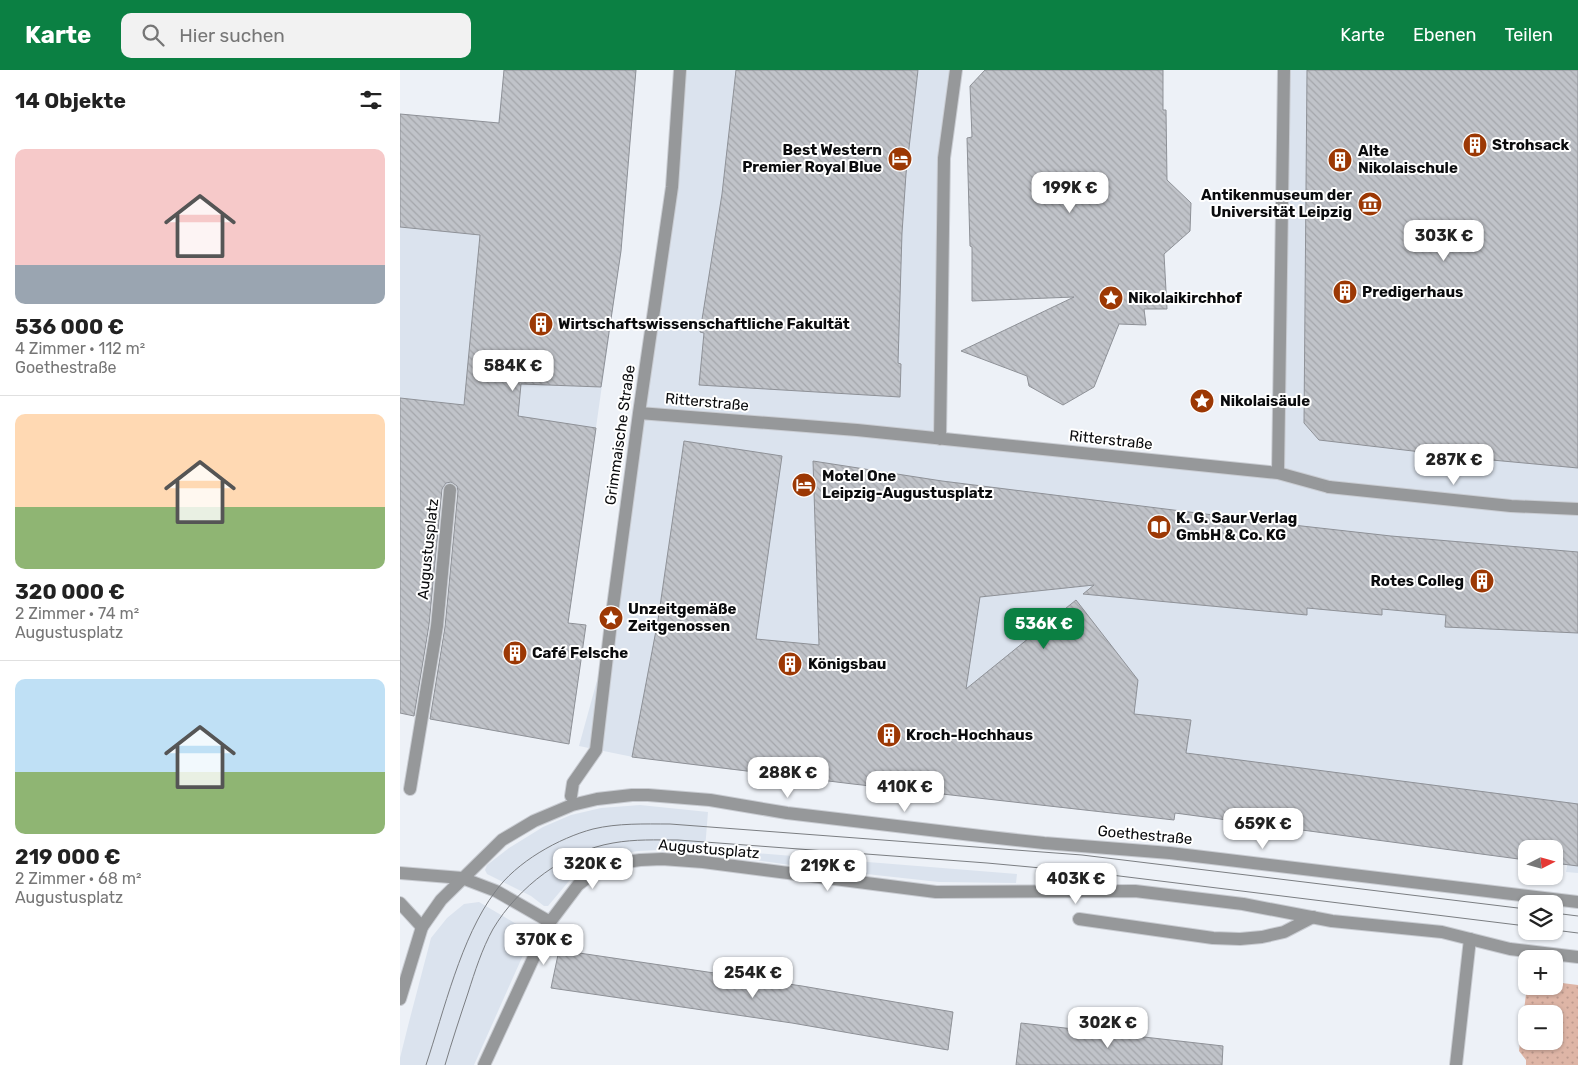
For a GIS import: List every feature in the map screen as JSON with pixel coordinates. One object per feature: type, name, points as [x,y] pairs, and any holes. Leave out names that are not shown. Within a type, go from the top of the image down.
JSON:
[{"type":"street","name":"Grimmaische Straße","points":[[571,796],[573,783],[596,750],[639,413],[672,187],[680,70]]},
{"type":"street","points":[[940,439],[944,158],[956,70]]},
{"type":"street","points":[[1278,473],[1284,70]]},
{"type":"street","name":"Ritterstraße","points":[[639,413],[857,430],[1278,473],[1329,487],[1511,506],[1578,509]]},
{"type":"street","name":"Augustusplatz","points":[[410,789],[436,626],[450,490]]},
{"type":"street","name":"Goethestraße","points":[[462,878],[502,840],[534,821],[572,805],[597,799],[648,795],[710,800],[787,813],[988,837],[1170,853],[1578,902]]},
{"type":"street","name":"Augustusplatz","points":[[484,1065],[550,922],[578,885],[586,878],[620,864],[662,859],[703,862],[936,892],[1135,892],[1243,904],[1313,918]]},
{"type":"street","points":[[400,873],[462,878],[496,891],[550,922]]},
{"type":"street","points":[[400,999],[422,927],[441,900],[462,878]]},
{"type":"street","points":[[400,903],[422,927]]},
{"type":"street","points":[[1079,919],[1213,938],[1240,939],[1262,938],[1284,932],[1313,918],[1442,932],[1510,949],[1578,957]]},
{"type":"street","points":[[1456,1065],[1470,939]]},
{"type":"shaded area","name":"Wirtschaftswissenschaftliche Fakultät","points":[[504,70],[636,70],[621,251],[572,597],[455,587],[463,496],[450,490],[422,489],[400,669],[400,114],[498,123]]},
{"type":"shaded area","points":[[680,70],[956,70],[944,158],[940,439],[1277,473],[1284,70],[1578,70],[1578,873],[1566,872],[1568,860],[1563,860],[1563,840],[1518,840],[1518,859],[1175,813],[853,784],[633,757],[579,746],[609,637],[639,413]]},
{"type":"shaded area","points":[[640,805],[708,812],[705,849],[1017,874],[1016,883],[939,882],[812,868],[704,853],[658,850],[619,854],[600,861],[582,870],[569,881],[548,906],[544,906],[531,896],[487,874],[485,870],[487,865],[509,848],[543,827],[571,815],[601,808]]},
{"type":"shaded area","points":[[479,902],[518,925],[524,935],[524,953],[474,1065],[400,1065],[400,1058],[431,938],[447,918],[464,904]]},
{"type":"shaded area","points":[[1563,983],[1578,985],[1578,1065],[1526,1065],[1526,1060],[1519,1050],[1563,1050],[1563,1005],[1525,1005],[1526,995],[1563,995]]},
{"type":"building","name":"Wirtschaftswissenschaftliche Fakultät","points":[[504,70],[636,70],[621,251],[601,387],[521,384],[518,416],[596,428],[568,623],[586,625],[569,744],[430,719],[445,627],[458,491],[457,486],[451,482],[446,483],[442,489],[429,625],[414,716],[400,713],[400,398],[464,405],[480,235],[400,227],[400,114],[499,123]]},
{"type":"building","points":[[736,70],[918,70],[906,174],[902,233],[898,363],[901,364],[900,397],[699,385],[704,333],[700,332],[722,194]]},
{"type":"building","points":[[985,70],[1163,70],[1163,110],[1166,110],[1167,180],[1191,203],[1190,231],[1164,254],[1167,309],[1144,309],[1146,325],[1119,324],[1094,387],[1063,405],[1029,386],[1027,376],[961,351],[1074,297],[972,301],[972,247],[970,246],[967,138],[972,137],[970,86]]},
{"type":"building","points":[[1307,70],[1578,70],[1578,468],[1319,440],[1304,423]]},
{"type":"building","points":[[684,441],[782,456],[756,639],[819,645],[813,461],[942,481],[1293,525],[1391,536],[1578,552],[1578,633],[1445,627],[1446,615],[1382,609],[1382,615],[1307,608],[1307,615],[1083,594],[1094,585],[980,597],[966,689],[1076,600],[1138,680],[1134,714],[1191,720],[1186,753],[1578,804],[1578,866],[1563,864],[1563,840],[1518,840],[1518,859],[1175,813],[1174,820],[632,757],[658,620]]},
{"type":"building","points":[[559,950],[802,986],[953,1012],[948,1050],[792,1023],[551,988]]},
{"type":"building","points":[[1021,1023],[1223,1046],[1222,1065],[1016,1065]]},
{"type":"tram line","points":[[426,1065],[463,952],[472,930],[495,892],[526,861],[553,845],[580,833],[612,826],[670,824],[1082,855],[1518,908]]},
{"type":"tram line","points":[[445,1065],[485,944],[503,914],[529,885],[544,873],[578,854],[595,847],[613,843],[678,840],[987,863],[1095,873],[1518,925]]},
{"type":"tram line","points":[[1563,914],[1578,916]]},
{"type":"tram line","points":[[1563,931],[1578,933]]},
{"type":"place","name":"Strohsack","points":[[1475,145]]},
{"type":"place","name":"Best Western Premier Royal Blue","points":[[900,159]]},
{"type":"place","name":"Alte Nikolaischule","points":[[1340,160]]},
{"type":"place","name":"Antikenmuseum der Universität Leipzig","points":[[1370,204]]},
{"type":"place","name":"Predigerhaus","points":[[1345,292]]},
{"type":"place","name":"Nikolaikirchhof","points":[[1111,298]]},
{"type":"place","name":"Wirtschaftswissenschaftliche Fakultät","points":[[541,324]]},
{"type":"place","name":"Nikolaisäule","points":[[1202,401]]},
{"type":"place","name":"Motel One Leipzig-Augustusplatz","points":[[804,485]]},
{"type":"place","name":"K. G. Saur Verlag GmbH & Co. KG","points":[[1159,527]]},
{"type":"place","name":"Rotes Colleg","points":[[1482,581]]},
{"type":"place","name":"Unzeitgemäße Zeitgenossen","points":[[611,618]]},
{"type":"place","name":"Café Felsche","points":[[515,653]]},
{"type":"place","name":"Königsbau","points":[[790,664]]},
{"type":"place","name":"Kroch-Hochhaus","points":[[889,735]]}]
